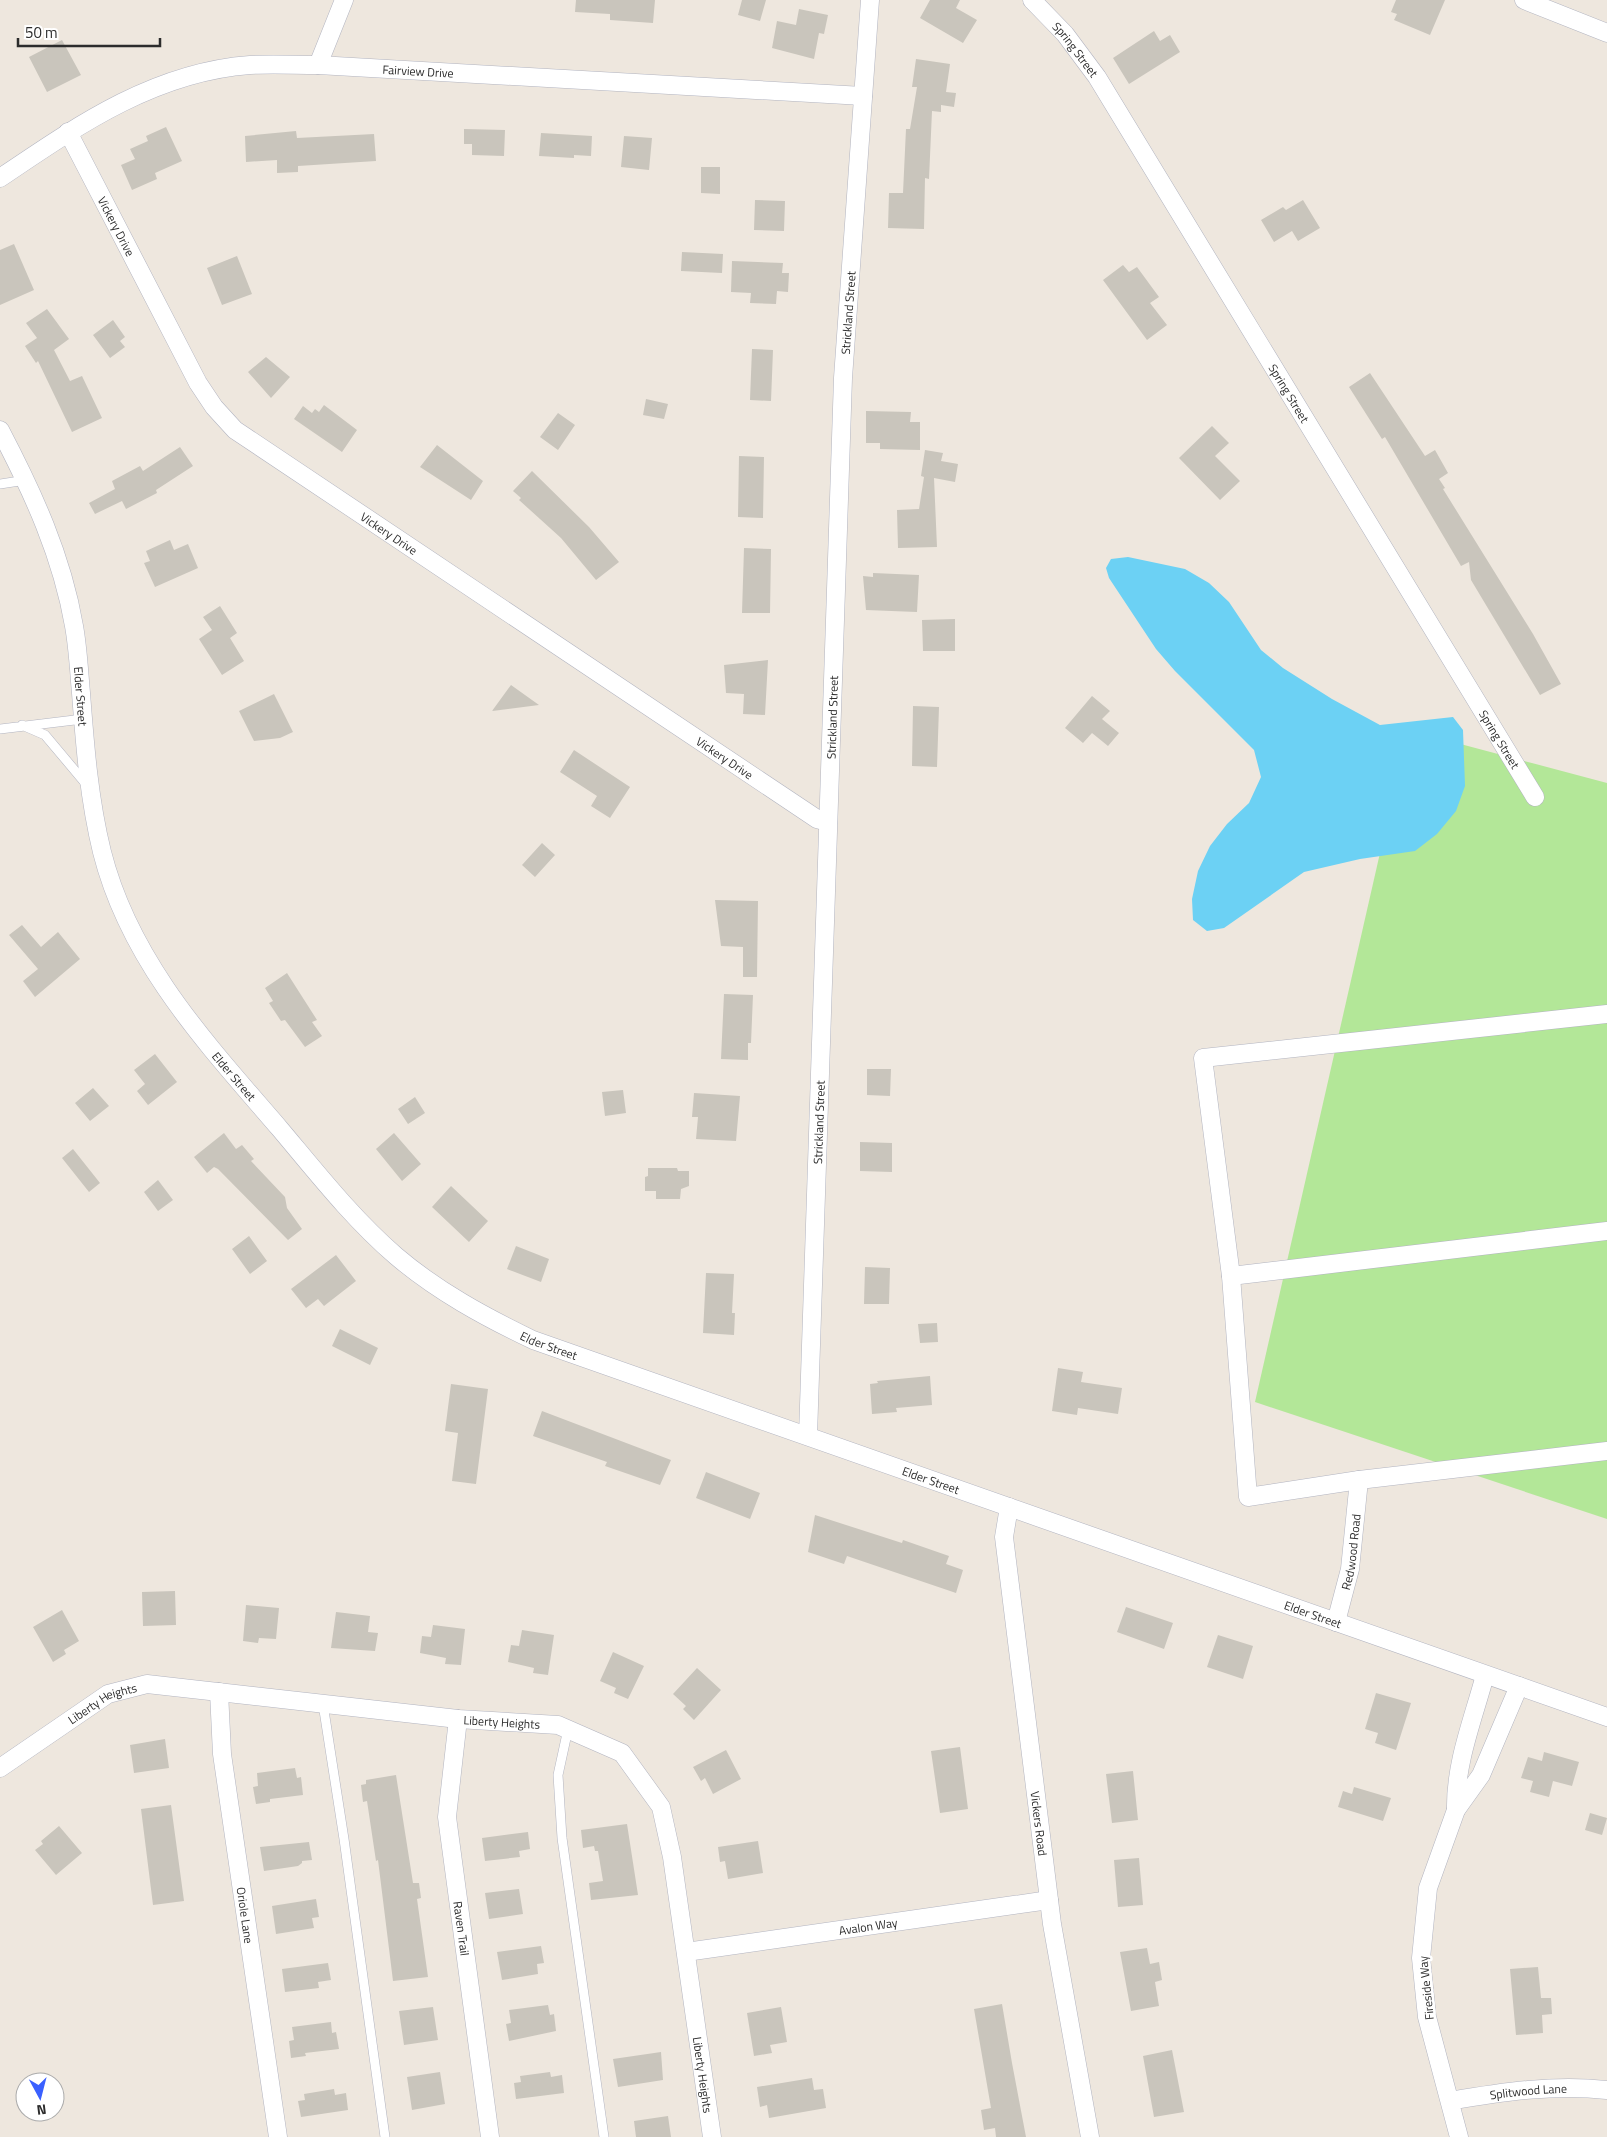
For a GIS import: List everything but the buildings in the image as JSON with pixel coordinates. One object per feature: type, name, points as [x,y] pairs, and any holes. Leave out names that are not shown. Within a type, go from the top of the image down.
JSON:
[{"type":"street","points":[[318,65],[344,0]]},
{"type":"street","name":"Strickland Street","points":[[808,1436],[843,378],[870,0]]},
{"type":"street","name":"Spring Street","points":[[1032,0],[1065,34],[1097,77],[1535,797]]},
{"type":"street","points":[[1524,0],[1607,33]]},
{"type":"street","name":"Fairview Drive","points":[[0,178],[68,132],[124,100],[185,77],[248,66],[318,65],[863,96]]},
{"type":"street","name":"Vickery Drive","points":[[68,132],[198,383],[214,407],[235,430],[817,819],[828,822]]},
{"type":"street","name":"Elder Street","points":[[0,430],[26,480],[51,537],[65,580],[75,628],[90,788],[103,853],[116,893],[136,940],[185,1018],[356,1218],[398,1258],[460,1302],[533,1340],[1607,1717]]},
{"type":"street","points":[[1607,1014],[1203,1058],[1231,1276],[1248,1497],[1359,1480],[1607,1451]]},
{"type":"street","points":[[1231,1276],[1607,1231]]},
{"type":"street","name":"Redwood Road","points":[[1336,1622],[1350,1569],[1359,1480]]},
{"type":"street","name":"Vickers Road","points":[[1009,1507],[1004,1538],[1049,1900],[1090,2137]]},
{"type":"street","name":"Fireside Way","points":[[1456,1810],[1456,1785],[1461,1758],[1485,1675]]},
{"type":"street","name":"Liberty Heights","points":[[0,1768],[108,1694],[147,1684],[458,1719],[558,1725],[622,1753],[661,1806],[672,1857],[712,2137]]},
{"type":"street","name":"Fireside Way","points":[[1459,2137],[1428,2017],[1421,1958],[1428,1888],[1456,1810],[1481,1775],[1519,1686]]},
{"type":"street","name":"Oriole Lane","points":[[219,1692],[222,1754],[278,2137]]},
{"type":"street","name":"Raven Trail","points":[[458,1719],[447,1817],[490,2137]]},
{"type":"street","name":"Avalon Way","points":[[686,1952],[1049,1900]]},
{"type":"street","name":"Splitwood Lane","points":[[1450,2101],[1514,2090],[1583,2087],[1607,2090]]},
{"type":"lane","points":[[0,484],[26,480]]},
{"type":"lane","points":[[0,729],[83,719]]},
{"type":"lane","points":[[22,725],[45,735],[90,788]]},
{"type":"lane","points":[[323,1704],[344,1839],[385,2137]]},
{"type":"lane","points":[[568,1729],[558,1775],[561,1829],[604,2137]]},
{"type":"green space","points":[[1408,730],[1607,783],[1607,1519],[1255,1402]]},
{"type":"water","points":[[1128,557],[1185,569],[1209,583],[1229,602],[1261,650],[1283,668],[1332,699],[1380,725],[1453,717],[1463,730],[1465,786],[1456,811],[1437,834],[1415,851],[1360,859],[1304,872],[1224,928],[1207,931],[1193,920],[1192,899],[1198,871],[1210,846],[1227,824],[1249,803],[1261,777],[1254,750],[1175,671],[1156,649],[1109,578],[1106,568],[1111,559]]}]
